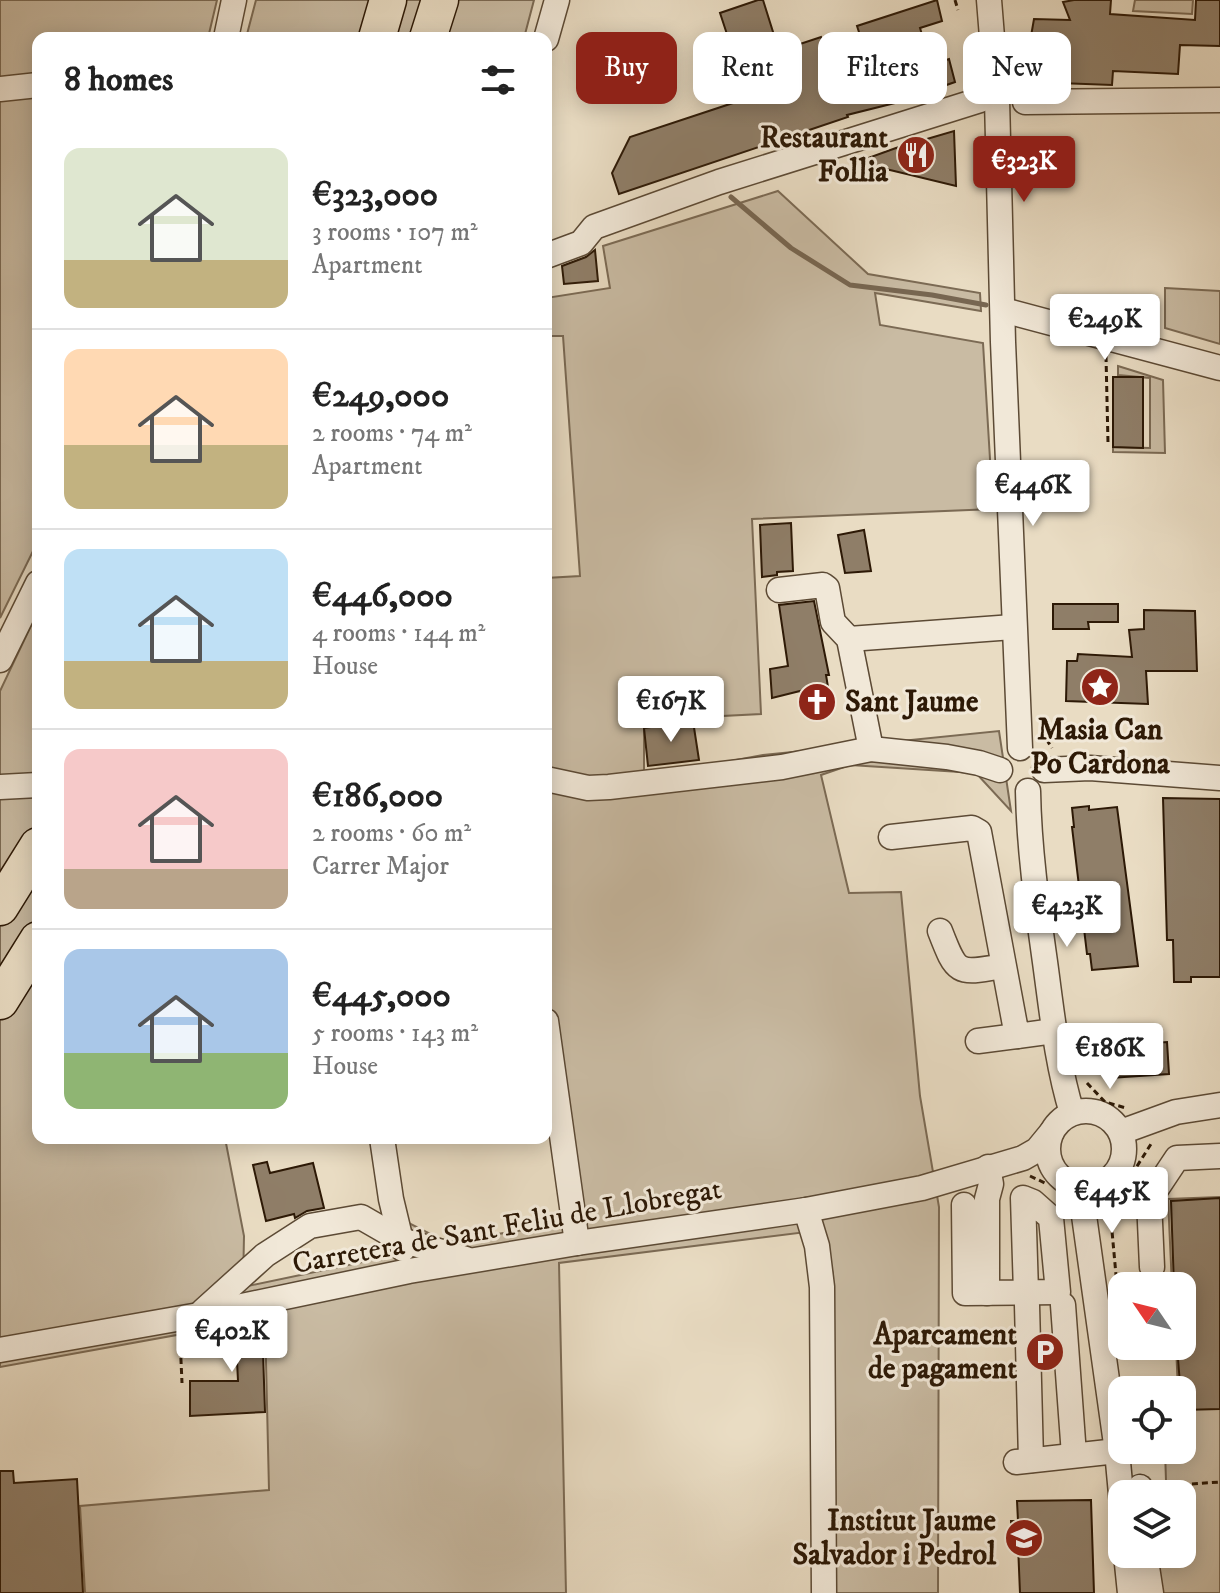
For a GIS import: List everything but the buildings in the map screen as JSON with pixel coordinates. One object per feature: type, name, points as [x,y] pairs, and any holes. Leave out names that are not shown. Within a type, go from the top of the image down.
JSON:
[{"type":"highway","points":[[379,32],[388,0]]},
{"type":"highway","points":[[430,32],[440,0]]},
{"type":"highway","points":[[0,907],[32,856]]},
{"type":"highway","points":[[0,1001],[32,950]]},
{"type":"street","points":[[227,32],[234,0]]},
{"type":"street","points":[[548,32],[557,0]]},
{"type":"street","points":[[989,0],[997,99],[1013,627],[1020,748]]},
{"type":"street","points":[[0,89],[32,86]]},
{"type":"street","points":[[1071,102],[1220,100]]},
{"type":"street","points":[[552,254],[581,243],[594,227],[719,182],[967,104]]},
{"type":"street","points":[[1003,310],[1220,368]]},
{"type":"street","points":[[779,590],[823,585],[827,588],[833,622],[849,639],[871,749]]},
{"type":"street","points":[[0,660],[32,595]]},
{"type":"street","points":[[849,639],[1013,627]]},
{"type":"street","points":[[1020,748],[1036,752],[1044,770],[1042,780],[1028,791],[1021,792],[1004,783],[1000,770],[1008,753],[1020,748]]},
{"type":"street","points":[[552,780],[588,788],[609,787],[782,767],[871,749],[947,757],[1000,770]]},
{"type":"street","points":[[1044,770],[1090,768],[1220,778]]},
{"type":"street","points":[[0,787],[32,785]]},
{"type":"street","points":[[1028,791],[1029,829],[1054,1031],[1072,1113]]},
{"type":"street","points":[[891,837],[972,828],[979,832],[1017,1036]]},
{"type":"street","points":[[940,931],[952,962],[960,969],[968,972],[1003,966]]},
{"type":"street","points":[[978,1041],[1054,1031]]},
{"type":"street","points":[[552,1064],[577,1243]]},
{"type":"street","points":[[1121,1132],[1176,1112],[1220,1105]]},
{"type":"street","points":[[1023,1158],[1038,1162],[1067,1183],[1080,1187],[1103,1184],[1117,1172],[1124,1155],[1121,1132],[1114,1122],[1100,1113],[1089,1111],[1072,1113],[1060,1121],[1051,1133],[1048,1150],[1055,1172]]},
{"type":"street","name":"Carretera de Sant Feliu de Llobregat","points":[[0,1350],[189,1316],[409,1271],[806,1210],[922,1188],[1023,1158],[1037,1150],[1051,1133]]},
{"type":"street","points":[[383,1144],[391,1199],[409,1271]]},
{"type":"street","points":[[1152,1267],[1150,1197],[1177,1158],[1220,1156]]},
{"type":"street","points":[[987,1293],[987,1199],[991,1184],[988,1167]]},
{"type":"street","points":[[1080,1187],[1108,1387]]},
{"type":"street","points":[[964,1205],[965,1293],[1027,1299],[1024,1461],[1108,1452]]},
{"type":"street","points":[[806,1210],[817,1246],[822,1287],[824,1593]]},
{"type":"street","points":[[189,1316],[265,1255],[310,1226],[361,1217],[401,1240],[472,1260]]},
{"type":"street","points":[[1063,1305],[1074,1455]]},
{"type":"street","points":[[1127,1568],[1130,1593]]},
{"type":"street","points":[[1147,1568],[1151,1593]]},
{"type":"path","points":[[955,0],[958,10]]},
{"type":"path","points":[[1106,337],[1108,443]]},
{"type":"path","points":[[1084,1079],[1092,1092],[1105,1102],[1131,1108]]},
{"type":"path","points":[[1116,1272],[1110,1209],[1156,1138]]},
{"type":"path","points":[[182,1383],[189,1316]]},
{"type":"path","points":[[1196,1485],[1220,1482]]},
{"type":"shaded area","points":[[0,0],[217,0],[209,32],[32,32],[32,553],[0,618]]},
{"type":"shaded area","points":[[256,0],[534,0],[526,32],[248,32]]},
{"type":"shaded area","points":[[1135,0],[1193,0],[1192,14],[1133,11]]},
{"type":"shaded area","points":[[778,191],[868,274],[980,293],[981,311],[875,293],[880,325],[983,343],[993,509],[752,519],[761,714],[644,720],[644,777],[763,755],[999,731],[1011,811],[976,773],[850,765],[821,775],[849,893],[901,892],[920,1096],[939,1207],[938,1593],[835,1593],[833,1274],[822,1230],[559,1263],[566,1593],[85,1593],[80,1506],[269,1490],[265,1319],[0,1367],[0,691],[32,624],[32,1144],[226,1144],[244,1236],[243,1287],[396,1255],[401,1219],[446,1242],[569,1223],[552,1095],[552,578],[580,576],[563,336],[552,336],[552,297],[610,288],[603,246]]},
{"type":"shaded area","points":[[1165,288],[1220,291],[1220,344],[1165,328]]},
{"type":"shaded area","points":[[1118,366],[1163,380],[1165,453],[1113,452],[1113,447],[1150,448],[1150,378],[1118,375]]},
{"type":"shaded area","points":[[1220,1197],[1220,1593],[1161,1593],[1159,1568],[1196,1568],[1196,1480],[1166,1480],[1165,1464],[1196,1464],[1196,1376],[1177,1376],[1177,1360],[1196,1360],[1196,1272],[1171,1272],[1168,1199]]},
{"type":"waterway","points":[[731,197],[791,248],[850,285],[986,305]]},
{"type":"place","name":"Restaurant Follia","points":[[916,155]]},
{"type":"place","name":"Masia Can Po Cardona","points":[[1100,687]]},
{"type":"place","name":"Sant Jaume","points":[[817,702]]},
{"type":"place","name":"Aparcament de pagament","points":[[1045,1352]]},
{"type":"place","name":"Institut Jaume Salvador i Pedrol","points":[[1024,1538]]}]
